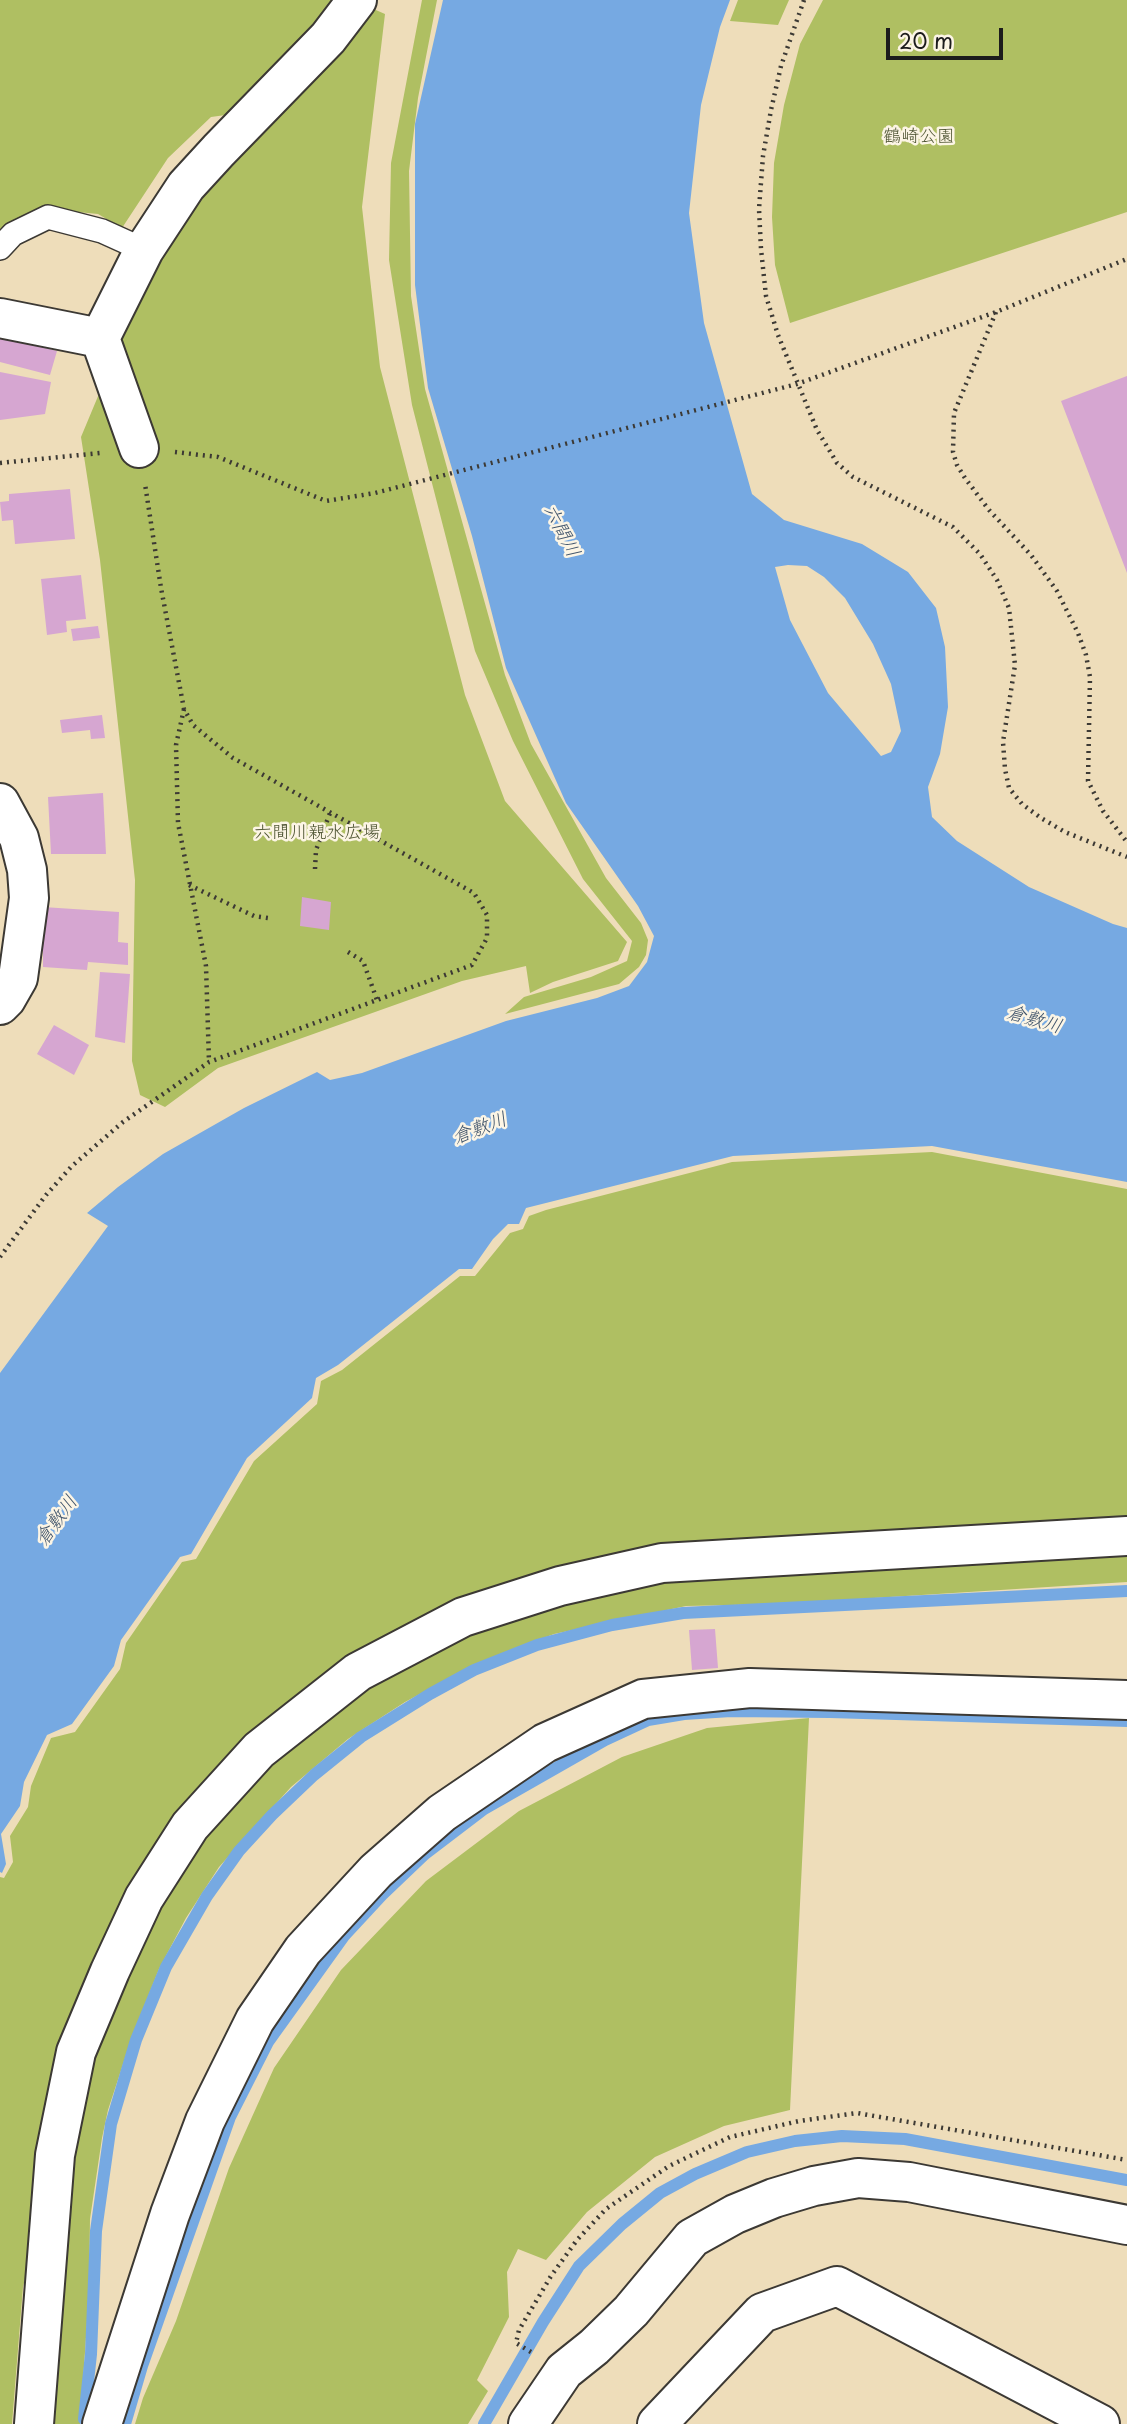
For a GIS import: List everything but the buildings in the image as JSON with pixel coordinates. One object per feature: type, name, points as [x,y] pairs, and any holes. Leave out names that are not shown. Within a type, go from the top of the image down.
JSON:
[{"type":"street","points":[[139,448],[100,338],[144,250],[186,186],[328,38],[357,0]]},
{"type":"street","points":[[0,318],[100,338]]},
{"type":"street","points":[[0,803],[19,838],[27,870],[29,898],[18,978],[0,1005]]},
{"type":"street","points":[[34,2424],[55,2155],[76,2052],[144,1898],[190,1826],[259,1750],[358,1672],[463,1617],[560,1586],[662,1563],[1127,1536]]},
{"type":"street","points":[[103,2421],[170,2214],[205,2121],[255,2020],[303,1950],[376,1871],[442,1813],[545,1743],[643,1699],[750,1688],[1127,1700]]},
{"type":"street","points":[[528,2424],[564,2371],[594,2347],[631,2311],[692,2238],[735,2214],[774,2198],[814,2186],[858,2178],[909,2182],[1127,2225]]},
{"type":"street","points":[[662,2423],[762,2313],[837,2286],[1100,2424]]},
{"type":"lane","points":[[0,248],[13,234],[48,218],[102,231],[144,250]]},
{"type":"path","points":[[804,0],[781,66],[763,156],[759,209],[766,296],[778,335],[817,430],[837,463],[853,477],[953,527],[980,554],[997,580],[1009,608],[1015,665],[1003,742],[1009,788],[1022,804],[1041,818],[1065,832],[1127,857]]},
{"type":"path","points":[[0,463],[139,448],[218,457],[326,501],[375,493],[797,384],[996,312],[1127,259]]},
{"type":"path","points":[[996,312],[954,413],[953,452],[965,478],[989,510],[1031,555],[1057,591],[1078,633],[1086,654],[1090,677],[1088,780],[1103,811],[1127,842]]},
{"type":"path","points":[[0,1257],[46,1195],[72,1166],[123,1122],[209,1062],[472,965],[487,938],[487,915],[474,893],[233,758],[193,725],[184,709],[161,588],[139,448]]},
{"type":"path","points":[[184,709],[176,745],[178,823],[206,966],[209,1062]]},
{"type":"path","points":[[315,869],[316,850],[330,813]]},
{"type":"path","points":[[188,885],[254,916],[268,918]]},
{"type":"path","points":[[348,952],[363,961],[377,1000]]},
{"type":"green space","points":[[0,0],[348,0],[233,114],[211,117],[168,158],[122,228],[98,214],[47,209],[0,240]]},
{"type":"green space","points":[[422,0],[437,0],[418,98],[409,171],[411,296],[425,389],[505,675],[531,744],[606,878],[641,923],[648,940],[646,955],[639,967],[619,984],[505,1014],[524,997],[591,977],[627,961],[632,941],[583,879],[513,741],[475,651],[412,405],[389,260],[391,163]]},
{"type":"green space","points":[[738,0],[789,0],[778,25],[730,21]]},
{"type":"green space","name":"鶴崎公園","points":[[823,0],[1127,0],[1127,212],[790,323],[775,265],[772,217],[774,163],[784,105],[800,44]]},
{"type":"green space","name":"六間川親水広場","points":[[362,4],[385,14],[362,207],[380,367],[465,695],[505,801],[627,942],[618,961],[553,982],[530,993],[526,966],[462,981],[218,1068],[165,1107],[140,1095],[132,1061],[135,880],[100,560],[81,437],[167,231]]},
{"type":"green space","points":[[932,1152],[1127,1189],[1127,1525],[742,1542],[608,1555],[483,1596],[398,1630],[140,1875],[32,2249],[23,2287],[12,2424],[0,2424],[0,1877],[4,1878],[13,1862],[10,1836],[28,1807],[31,1786],[51,1738],[75,1732],[120,1669],[126,1643],[182,1562],[196,1559],[254,1461],[317,1404],[321,1381],[342,1370],[460,1276],[475,1276],[510,1233],[523,1229],[529,1216],[732,1162]]},
{"type":"green space","points":[[1127,1547],[1127,1582],[779,1604],[686,1606],[554,1634],[476,1664],[405,1702],[348,1739],[291,1787],[219,1867],[186,1918],[159,1969],[132,2037],[108,2110],[102,2138],[90,2219],[89,2294],[80,2424],[45,2424],[74,2115],[135,1937],[240,1786],[374,1674],[584,1586]]},
{"type":"green space","points":[[809,1718],[790,2110],[724,2126],[655,2157],[587,2212],[546,2260],[518,2249],[507,2272],[509,2317],[477,2380],[488,2391],[468,2424],[135,2424],[143,2398],[176,2321],[229,2168],[274,2068],[341,1970],[426,1881],[519,1811],[622,1757],[707,1728]]},
{"type":"water","points":[[443,0],[730,0],[720,27],[701,105],[689,213],[704,323],[752,494],[784,520],[862,544],[908,572],[936,608],[945,647],[948,707],[940,754],[928,787],[932,817],[957,841],[1029,887],[1127,928],[1127,1182],[932,1146],[733,1156],[526,1208],[519,1224],[508,1224],[493,1239],[472,1269],[459,1269],[338,1365],[316,1378],[312,1398],[247,1458],[191,1554],[180,1557],[121,1640],[114,1666],[72,1724],[47,1735],[24,1782],[20,1806],[1,1834],[6,1864],[2,1873],[0,1872],[0,1373],[108,1226],[87,1213],[163,1154],[244,1108],[317,1072],[330,1080],[362,1073],[506,1021],[597,998],[629,986],[647,962],[654,936],[638,906],[566,803],[506,668],[472,536],[428,388],[415,285],[415,124]],"holes":[[[807,566],[824,577],[845,598],[873,644],[891,684],[901,731],[891,752],[881,756],[828,693],[790,620],[775,567]]]},
{"type":"waterway","points":[[97,2424],[84,2419],[91,2354],[96,2231],[111,2124],[136,2040],[166,1967],[207,1896],[239,1851],[314,1775],[361,1737],[474,1670],[537,1645],[612,1625],[683,1613],[1127,1591]]},
{"type":"waterway","points":[[125,2424],[142,2366],[230,2117],[268,2042],[344,1936],[382,1895],[425,1854],[484,1809],[605,1740],[648,1720],[684,1714],[731,1711],[830,1712],[1127,1721]]},
{"type":"waterway","points":[[484,2424],[579,2266],[622,2224],[660,2193],[695,2174],[747,2152],[795,2141],[842,2136],[905,2139],[1127,2180]]},
{"type":"water label","name":"六間川","points":[[561,531]]},
{"type":"water label","name":"倉敷川","points":[[1034,1020]]},
{"type":"water label","name":"倉敷川","points":[[480,1129]]},
{"type":"water label","name":"倉敷川","points":[[57,1521]]}]
